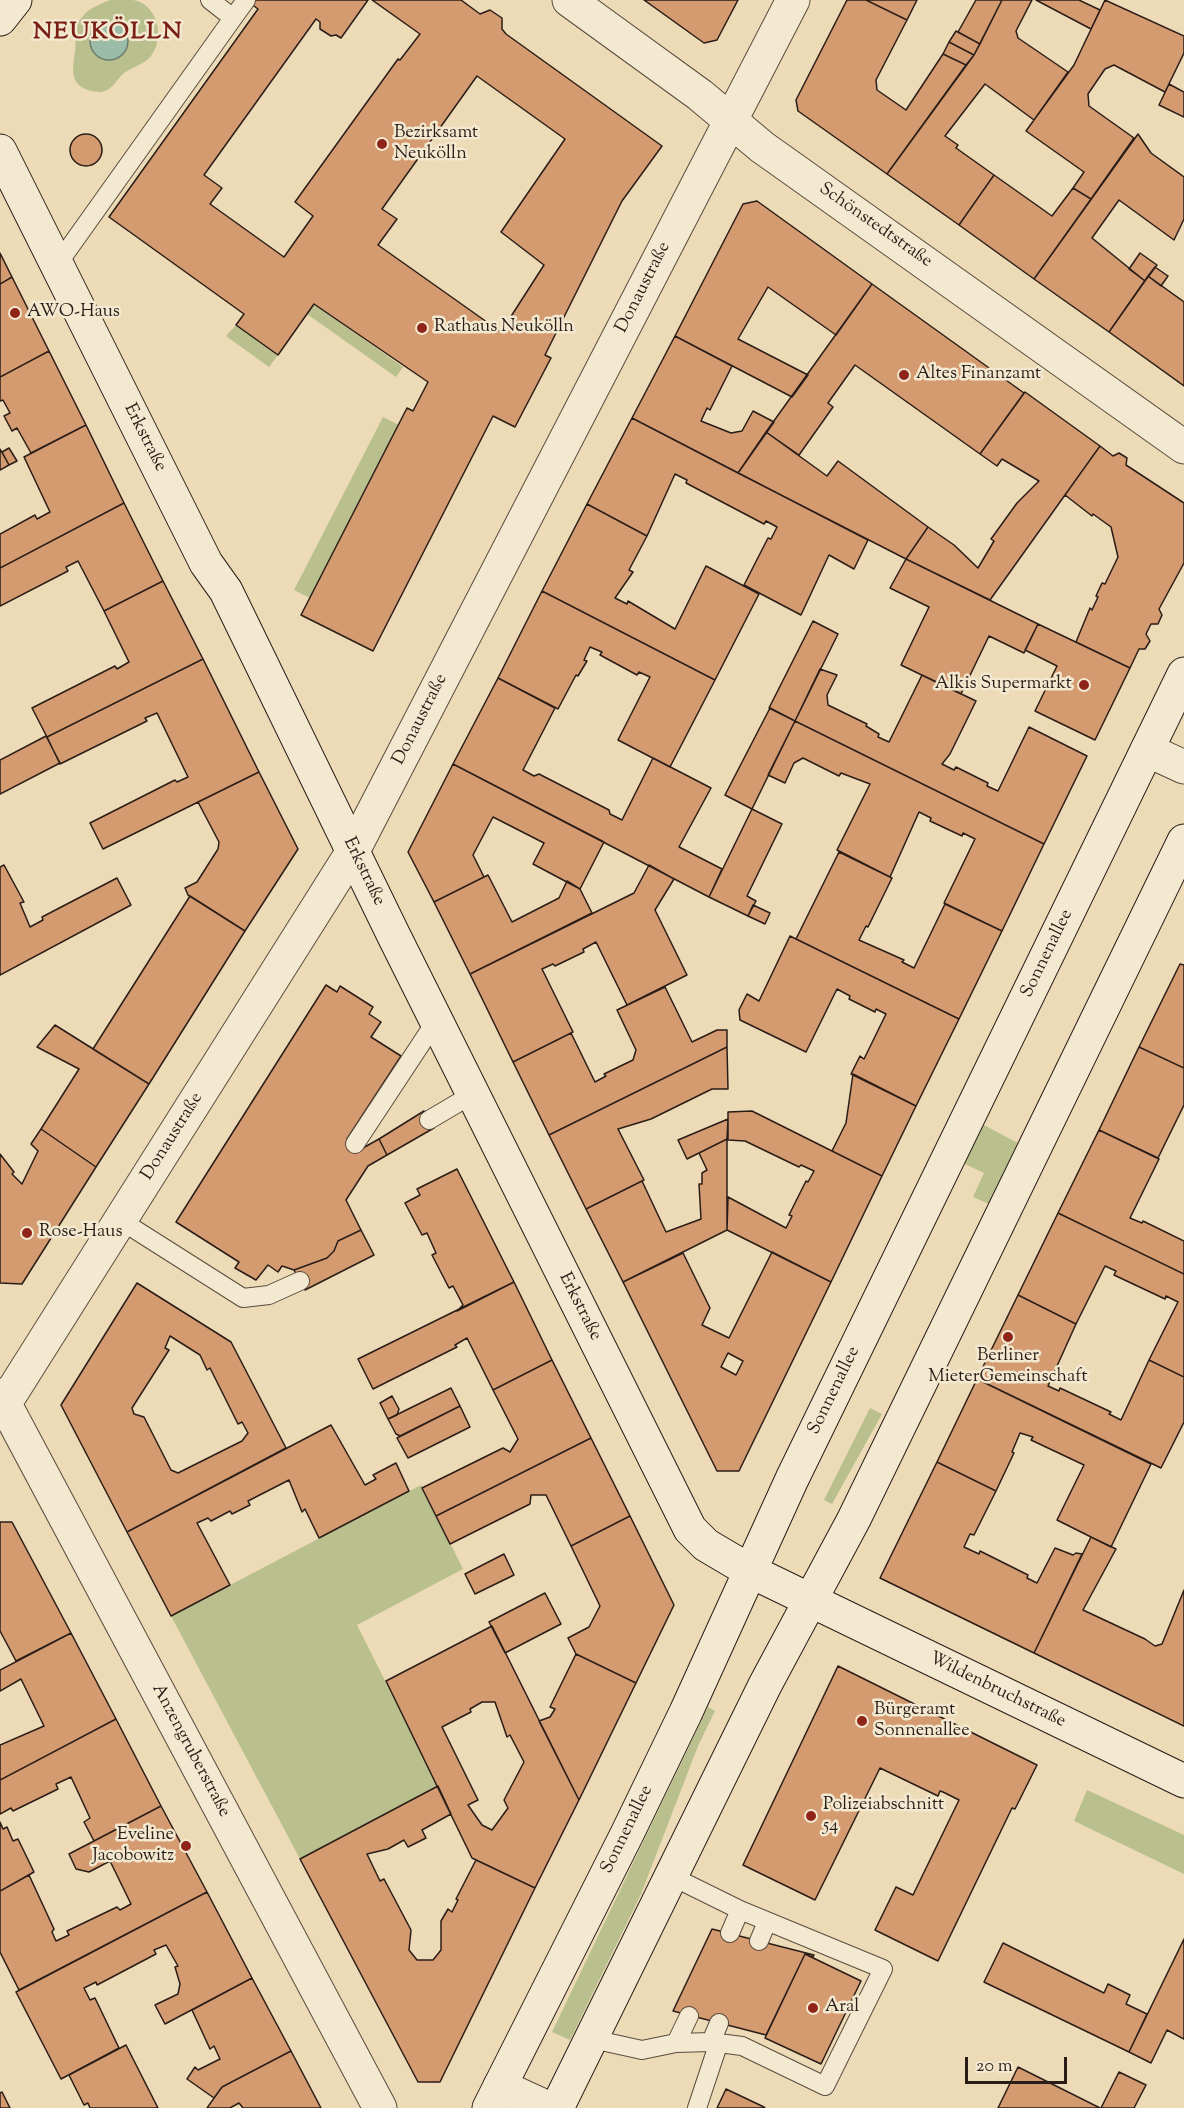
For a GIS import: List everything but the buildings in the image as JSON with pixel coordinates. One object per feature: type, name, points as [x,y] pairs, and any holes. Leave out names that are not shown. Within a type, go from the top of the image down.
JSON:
[{"type":"street","points":[[0,19],[15,0]]},
{"type":"street","name":"Schönstedtstraße","points":[[569,0],[700,94],[762,147],[1184,447]]},
{"type":"street","name":"Donaustraße","points":[[2,1403],[353,851],[793,0]]},
{"type":"street","name":"Erkstraße","points":[[0,151],[206,563],[226,591],[436,1021],[690,1529],[706,1545],[750,1571],[810,1600]]},
{"type":"street","name":"Sonnenallee","points":[[494,2097],[632,1824],[830,1401],[1147,750],[1181,689]]},
{"type":"street","points":[[1147,750],[1184,767]]},
{"type":"street","points":[[557,2108],[765,1685],[854,1519],[1184,841]]},
{"type":"street","name":"Anzengruberstraße","points":[[2,1403],[380,2108]]},
{"type":"street","name":"Wildenbruchstraße","points":[[810,1600],[1184,1781]]},
{"type":"street","points":[[494,2097],[548,2108]]},
{"type":"lane","points":[[210,0],[233,18]]},
{"type":"lane","points":[[57,265],[246,0]]},
{"type":"lane","points":[[355,1144],[436,1021]]},
{"type":"lane","points":[[429,1120],[473,1094]]},
{"type":"lane","points":[[120,1220],[243,1298],[269,1295],[300,1281]]},
{"type":"lane","points":[[592,2039],[642,2050],[676,2043],[715,2042],[745,2038],[825,2086],[883,1969],[791,1941],[768,1922],[671,1876]]},
{"type":"lane","points":[[730,1933],[740,1910]]},
{"type":"lane","points":[[759,1941],[768,1922]]},
{"type":"lane","points":[[676,2043],[689,2016]]},
{"type":"lane","points":[[697,2108],[719,2023]]},
{"type":"shaded area","points":[[110,0],[133,0],[148,8],[157,23],[158,40],[148,59],[124,73],[107,90],[98,92],[84,89],[74,76],[76,29],[86,13],[95,6]]},
{"type":"shaded area","points":[[109,22],[123,27],[128,41],[123,55],[109,60],[95,55],[90,41],[95,27]]},
{"type":"shaded area","points":[[314,304],[403,367],[396,377],[307,314]]},
{"type":"shaded area","points":[[236,325],[278,355],[269,367],[226,336]]},
{"type":"shaded area","points":[[383,417],[399,425],[310,598],[294,590]]},
{"type":"shaded area","points":[[982,1124],[1018,1143],[989,1204],[973,1197],[984,1173],[963,1163]]},
{"type":"shaded area","points":[[870,1408],[882,1414],[832,1504],[824,1500]]},
{"type":"shaded area","points":[[421,1485],[463,1569],[357,1625],[438,1786],[300,1859],[171,1616]]},
{"type":"shaded area","points":[[708,1707],[715,1711],[698,1746],[641,1894],[570,2040],[552,2032]]},
{"type":"shaded area","points":[[1087,1790],[1184,1835],[1184,1874],[1074,1821]]},
{"type":"place","name":"Bezirksamt Neukölln","points":[[382,144]]},
{"type":"place","name":"AWO-Haus","points":[[15,313]]},
{"type":"place","name":"Rathaus Neukölln","points":[[422,328]]},
{"type":"place","name":"Altes Finanzamt","points":[[904,375]]},
{"type":"place","name":"Alkis Supermarkt","points":[[1084,685]]},
{"type":"place","name":"Rose-Haus","points":[[27,1233]]},
{"type":"place","name":"Berliner MieterGemeinschaft","points":[[1008,1337]]},
{"type":"place","name":"Bürgeramt Sonnenallee","points":[[862,1721]]},
{"type":"place","name":"Polizeiabschnitt 54","points":[[811,1816]]},
{"type":"place","name":"Eveline Jacobowitz","points":[[186,1846]]},
{"type":"place","name":"Aral","points":[[813,2008]]},
{"type":"district","name":"NEUKÖLLN","points":[[108,34]]}]
